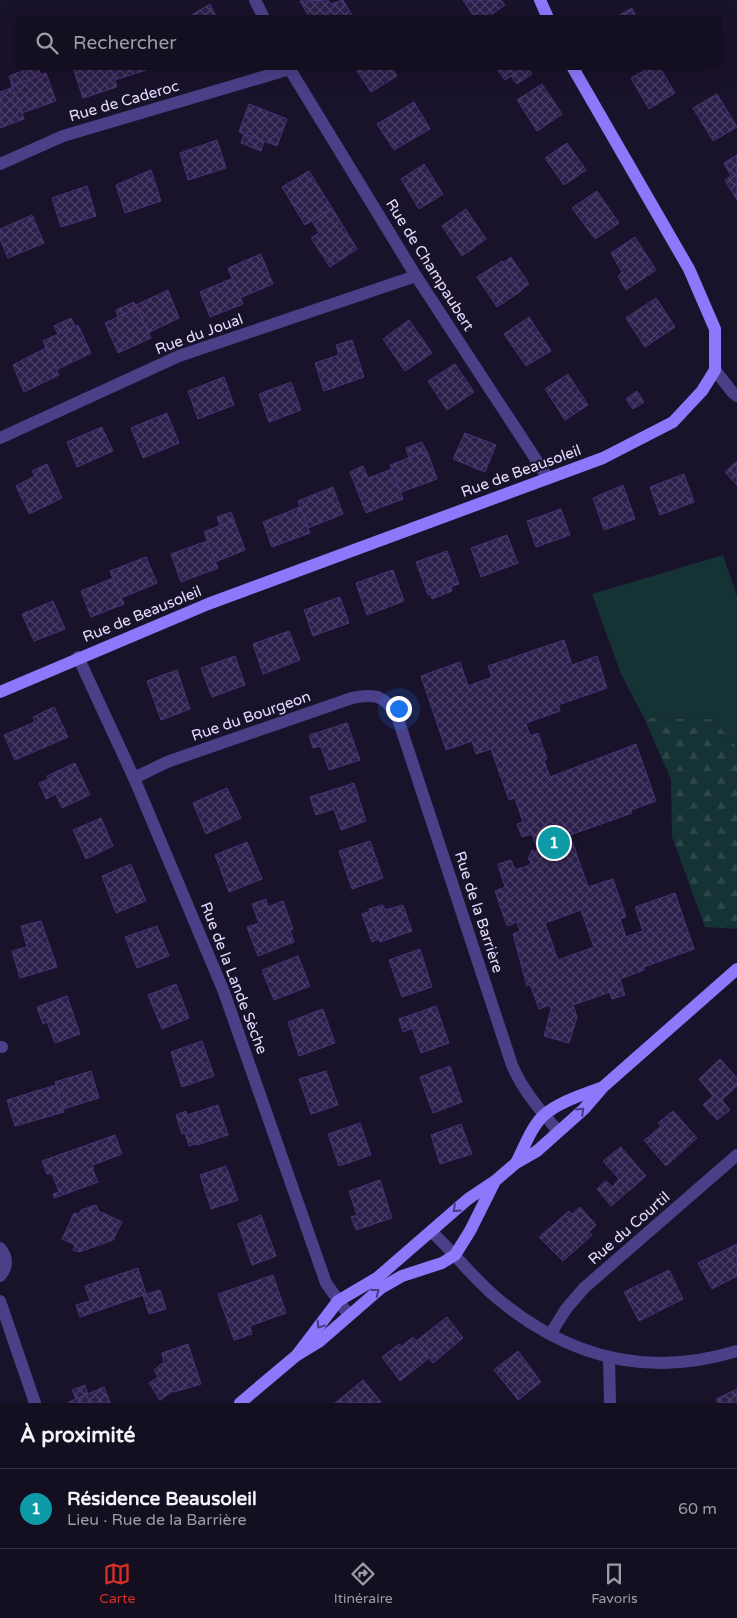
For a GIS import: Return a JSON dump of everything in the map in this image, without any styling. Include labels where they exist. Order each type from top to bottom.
[{"type":"street","points":[[255,0],[262,15]]},
{"type":"street","points":[[540,0],[547,15]]},
{"type":"street","name":"Rue de Caderoc","points":[[0,164],[63,136],[282,70]]},
{"type":"street","name":"Rue de Champaubert","points":[[290,70],[416,276],[548,478]]},
{"type":"street","points":[[574,70],[690,269],[715,329],[715,370],[732,393],[737,396]]},
{"type":"street","name":"Rue du Joual","points":[[0,438],[179,356],[416,276]]},
{"type":"street","name":"Rue de Beausoleil","points":[[0,692],[78,657],[208,604],[603,458],[673,422],[702,390],[715,370]]},
{"type":"street","name":"Rue de la Lande Sèche","points":[[78,657],[134,778],[224,992],[326,1283],[348,1314]]},
{"type":"street","name":"Rue du Bourgeon","points":[[134,778],[167,762],[352,698],[365,696],[381,698]]},
{"type":"street","name":"Rue de la Barrière","points":[[381,698],[390,704],[398,719],[512,1065],[520,1084],[558,1131]]},
{"type":"street","points":[[297,1355],[338,1300],[377,1278],[468,1199],[495,1181],[516,1163],[537,1151],[584,1109],[603,1087],[737,969]]},
{"type":"street","points":[[516,1163],[537,1123],[544,1115],[566,1102],[603,1087]]},
{"type":"street","name":"Rue du Courtil","points":[[550,1333],[584,1288],[737,1155]]},
{"type":"street","points":[[240,1403],[297,1355],[320,1341],[348,1314],[391,1281],[442,1263],[455,1254],[470,1231],[495,1181]]},
{"type":"street","points":[[431,1231],[497,1298],[522,1318],[550,1333],[609,1359],[645,1364],[676,1364],[711,1359],[737,1351]]},
{"type":"street","points":[[0,1248],[6,1262],[4,1271],[0,1276]]},
{"type":"street","points":[[0,1301],[35,1403]]},
{"type":"street","points":[[609,1359],[610,1403]]},
{"type":"green space","points":[[723,555],[737,596],[737,748],[713,719],[644,718],[621,674],[592,594]]},
{"type":"green space","points":[[644,718],[713,719],[737,748],[737,929],[705,927],[672,837],[671,779]]},
{"type":"building","points":[[328,0],[331,4],[343,0],[352,15],[308,15],[300,1]]},
{"type":"building","points":[[463,0],[501,0],[505,5],[491,15],[473,15]]},
{"type":"building","points":[[210,4],[216,15],[191,15]]},
{"type":"building","points":[[632,8],[636,15],[619,15]]},
{"type":"building","points":[[25,70],[39,70],[41,75],[12,86],[9,76]]},
{"type":"building","points":[[74,70],[112,70],[117,87],[83,98]]},
{"type":"building","points":[[112,70],[146,70],[115,80]]},
{"type":"building","points":[[356,70],[393,70],[397,76],[371,92]]},
{"type":"building","points":[[498,70],[520,70],[505,80]]},
{"type":"building","points":[[520,70],[529,70],[532,74],[517,84],[511,76]]},
{"type":"building","points":[[645,70],[661,70],[675,93],[649,109],[631,78]]},
{"type":"building","points":[[46,73],[56,101],[22,113],[12,86]]},
{"type":"building","points":[[542,84],[562,114],[537,131],[517,100]]},
{"type":"building","points":[[13,87],[24,119],[0,128],[0,92]]},
{"type":"building","points":[[717,94],[737,127],[713,141],[693,108]]},
{"type":"building","points":[[414,102],[430,129],[394,150],[377,124]]},
{"type":"building","points":[[249,104],[287,119],[277,146],[239,132]]},
{"type":"building","points":[[244,134],[264,141],[261,151],[241,143]]},
{"type":"building","points":[[217,140],[226,168],[188,180],[180,153]]},
{"type":"building","points":[[567,143],[586,170],[564,185],[545,158]]},
{"type":"building","points":[[737,155],[737,200],[725,180],[731,176],[724,163]]},
{"type":"building","points":[[424,164],[443,194],[419,209],[401,179]]},
{"type":"building","points":[[151,170],[161,201],[125,213],[116,185]]},
{"type":"building","points":[[309,171],[332,208],[305,225],[282,187]]},
{"type":"building","points":[[87,186],[96,216],[61,227],[52,198]]},
{"type":"building","points":[[597,191],[619,223],[595,239],[572,208]]},
{"type":"building","points":[[332,208],[357,249],[330,267],[311,238],[319,233],[312,221]]},
{"type":"building","points":[[466,209],[486,239],[462,256],[442,226]]},
{"type":"building","points":[[32,215],[44,243],[8,258],[0,239],[0,229]]},
{"type":"building","points":[[635,237],[656,270],[626,290],[618,276],[622,272],[611,253]]},
{"type":"building","points":[[261,254],[273,284],[240,298],[228,268]]},
{"type":"building","points":[[511,257],[529,284],[521,290],[503,263]]},
{"type":"building","points":[[502,261],[521,291],[497,307],[477,277]]},
{"type":"building","points":[[233,278],[243,304],[210,317],[200,292]]},
{"type":"building","points":[[168,290],[179,318],[148,333],[136,305]]},
{"type":"building","points":[[656,298],[675,327],[645,347],[626,318]]},
{"type":"building","points":[[134,302],[137,308],[118,317],[116,310]]},
{"type":"building","points":[[137,308],[151,338],[118,353],[105,323]]},
{"type":"building","points":[[529,317],[551,351],[526,366],[504,334]]},
{"type":"building","points":[[71,318],[75,326],[58,334],[54,326]]},
{"type":"building","points":[[409,320],[432,353],[405,371],[383,339]]},
{"type":"building","points":[[78,325],[91,353],[56,370],[43,341]]},
{"type":"building","points":[[352,340],[364,377],[324,391],[315,363],[339,355],[336,345]]},
{"type":"building","points":[[46,348],[59,375],[24,392],[13,365]]},
{"type":"building","points":[[455,364],[474,392],[447,410],[428,381]]},
{"type":"building","points":[[568,374],[588,405],[565,420],[545,389]]},
{"type":"building","points":[[224,377],[234,405],[198,419],[188,391]]},
{"type":"building","points":[[291,382],[301,410],[269,422],[259,394]]},
{"type":"building","points":[[637,391],[644,402],[633,409],[626,399]]},
{"type":"building","points":[[167,413],[179,443],[143,458],[131,428]]},
{"type":"building","points":[[102,427],[113,451],[77,467],[67,442]]},
{"type":"building","points":[[465,433],[496,445],[485,472],[453,459]]},
{"type":"building","points":[[422,442],[426,451],[409,458],[406,448]]},
{"type":"building","points":[[427,451],[437,479],[401,492],[390,465]]},
{"type":"building","points":[[737,461],[737,485],[725,472]]},
{"type":"building","points":[[47,464],[62,498],[29,514],[16,486],[35,476],[32,471]]},
{"type":"building","points":[[363,466],[368,478],[392,469],[403,499],[366,513],[350,472]]},
{"type":"building","points":[[684,474],[694,502],[660,515],[650,487]]},
{"type":"building","points":[[623,485],[635,519],[604,530],[593,498]]},
{"type":"building","points":[[333,487],[343,514],[308,528],[298,501]]},
{"type":"building","points":[[300,507],[310,533],[272,547],[263,522]]},
{"type":"building","points":[[561,509],[570,535],[536,547],[527,521]]},
{"type":"building","points":[[231,512],[234,520],[220,526],[217,517]]},
{"type":"building","points":[[234,520],[245,550],[215,562],[204,532]]},
{"type":"building","points":[[507,535],[518,563],[481,577],[471,548]]},
{"type":"building","points":[[207,541],[218,568],[181,582],[171,554]]},
{"type":"building","points":[[447,551],[459,584],[428,595],[416,562]]},
{"type":"building","points":[[146,557],[157,583],[121,598],[110,571]]},
{"type":"building","points":[[393,570],[404,601],[367,615],[356,583]]},
{"type":"building","points":[[113,578],[124,604],[91,617],[81,591]]},
{"type":"building","points":[[451,587],[452,591],[432,599],[431,594]]},
{"type":"building","points":[[340,597],[349,623],[313,636],[304,610]]},
{"type":"building","points":[[53,601],[65,629],[34,641],[22,614]]},
{"type":"building","points":[[289,631],[300,660],[263,674],[253,644]]},
{"type":"building","points":[[564,640],[572,665],[597,656],[607,688],[558,705],[560,711],[526,723],[530,736],[538,733],[547,759],[544,760],[550,777],[636,744],[656,801],[631,810],[632,813],[570,835],[588,887],[613,879],[626,917],[620,919],[626,937],[643,931],[635,907],[675,893],[694,949],[644,967],[644,970],[620,979],[625,995],[612,999],[610,992],[573,1005],[577,1017],[569,1043],[544,1036],[551,1009],[550,1005],[539,1009],[530,984],[527,986],[513,934],[520,931],[517,922],[507,926],[495,891],[505,887],[498,864],[511,860],[515,870],[530,865],[531,861],[528,859],[532,850],[536,852],[537,848],[532,834],[522,837],[517,824],[523,822],[515,798],[509,800],[491,749],[476,754],[472,741],[446,750],[421,676],[460,662],[468,686],[492,677],[488,666]],"holes":[[[581,910],[594,947],[558,960],[545,923]]]},
{"type":"building","points":[[235,656],[245,685],[212,697],[201,668]]},
{"type":"building","points":[[177,670],[190,709],[161,720],[147,681]]},
{"type":"building","points":[[54,707],[68,737],[15,760],[4,735],[35,722],[33,717]]},
{"type":"building","points":[[347,723],[360,760],[329,770],[316,733]]},
{"type":"building","points":[[316,733],[321,746],[313,748],[309,735]]},
{"type":"building","points":[[75,763],[90,795],[62,808],[47,776]]},
{"type":"building","points":[[49,779],[56,794],[46,799],[39,783]]},
{"type":"building","points":[[354,783],[366,821],[341,830],[334,809],[316,815],[310,797]]},
{"type":"building","points":[[227,788],[241,818],[206,834],[193,803]]},
{"type":"building","points":[[101,818],[113,846],[86,859],[73,830]]},
{"type":"building","points":[[370,841],[383,878],[352,889],[339,851]]},
{"type":"building","points":[[247,842],[262,879],[229,892],[215,855]]},
{"type":"building","points":[[131,864],[146,901],[116,913],[102,876]]},
{"type":"building","points":[[266,899],[268,907],[283,901],[293,929],[290,930],[294,942],[258,956],[247,927],[259,923],[252,904]]},
{"type":"building","points":[[383,905],[385,910],[403,905],[412,931],[380,942],[369,909]]},
{"type":"building","points":[[370,911],[379,939],[372,942],[362,914]]},
{"type":"building","points":[[41,921],[57,967],[20,978],[12,951],[27,947],[21,926]]},
{"type":"building","points":[[157,926],[169,956],[137,968],[125,937]]},
{"type":"building","points":[[420,949],[432,987],[402,997],[389,960]]},
{"type":"building","points":[[298,956],[310,986],[274,1000],[262,970]]},
{"type":"building","points":[[176,984],[189,1018],[162,1029],[148,995]]},
{"type":"building","points":[[67,996],[80,1034],[55,1043],[47,1022],[43,1024],[37,1007]]},
{"type":"building","points":[[436,1006],[449,1043],[421,1053],[408,1016]]},
{"type":"building","points":[[323,1009],[335,1043],[299,1056],[288,1022]]},
{"type":"building","points":[[408,1016],[413,1028],[403,1032],[399,1019]]},
{"type":"building","points":[[202,1041],[214,1076],[182,1087],[171,1052]]},
{"type":"building","points":[[720,1059],[737,1078],[737,1086],[722,1100],[730,1110],[717,1120],[703,1105],[713,1096],[699,1079]]},
{"type":"building","points":[[450,1066],[462,1102],[433,1113],[420,1077]]},
{"type":"building","points":[[91,1071],[99,1098],[63,1109],[55,1082]]},
{"type":"building","points":[[326,1071],[338,1105],[311,1114],[299,1079]]},
{"type":"building","points":[[56,1085],[64,1112],[15,1126],[7,1100]]},
{"type":"building","points":[[218,1105],[228,1135],[197,1145],[192,1130],[182,1134],[176,1115],[186,1111],[187,1115]]},
{"type":"building","points":[[673,1111],[697,1138],[666,1166],[654,1152],[661,1145],[651,1135],[661,1126],[658,1123]]},
{"type":"building","points":[[360,1123],[371,1155],[339,1166],[328,1134]]},
{"type":"building","points":[[461,1124],[472,1154],[440,1164],[431,1135]]},
{"type":"building","points":[[193,1131],[197,1144],[189,1146],[185,1134]]},
{"type":"building","points":[[115,1135],[122,1154],[93,1165],[98,1182],[54,1198],[53,1194],[59,1192],[52,1173],[47,1174],[42,1161]]},
{"type":"building","points":[[651,1135],[661,1145],[654,1152],[644,1140]]},
{"type":"building","points":[[621,1147],[646,1176],[611,1206],[597,1189],[606,1181],[612,1187],[619,1179],[603,1161]]},
{"type":"building","points":[[226,1166],[238,1200],[211,1209],[200,1175]]},
{"type":"building","points":[[380,1180],[392,1218],[356,1230],[351,1217],[357,1215],[349,1191]]},
{"type":"building","points":[[96,1205],[99,1211],[122,1222],[113,1240],[79,1252],[73,1250],[75,1245],[62,1239],[74,1213],[79,1214],[81,1210]]},
{"type":"building","points":[[580,1207],[596,1225],[589,1232],[592,1235],[563,1261],[539,1237],[569,1211],[572,1214]]},
{"type":"building","points":[[261,1215],[276,1256],[252,1265],[238,1224]]},
{"type":"building","points":[[737,1244],[737,1276],[712,1289],[698,1263]]},
{"type":"building","points":[[138,1268],[146,1294],[80,1317],[76,1305],[90,1301],[85,1286]]},
{"type":"building","points":[[669,1270],[683,1299],[639,1321],[624,1292]]},
{"type":"building","points":[[273,1275],[286,1313],[250,1326],[252,1334],[234,1340],[218,1294]]},
{"type":"building","points":[[160,1290],[166,1309],[149,1314],[143,1295]]},
{"type":"building","points":[[447,1317],[463,1338],[433,1363],[416,1341]]},
{"type":"building","points":[[413,1337],[429,1358],[400,1381],[382,1357],[399,1344],[401,1347]]},
{"type":"building","points":[[188,1344],[201,1384],[173,1391],[160,1400],[149,1383],[158,1377],[154,1370],[164,1362],[162,1353]]},
{"type":"building","points":[[518,1351],[541,1382],[518,1400],[494,1370]]},
{"type":"building","points":[[363,1380],[381,1402],[335,1403]]},
{"type":"building","points":[[85,1385],[88,1395],[76,1399],[72,1390]]},
{"type":"building","points":[[104,1387],[110,1403],[69,1403],[69,1402]]},
{"type":"building","points":[[737,1389],[737,1403],[718,1403],[716,1399]]},
{"type":"place","name":"Résidence Beausoleil","points":[[554,843]]}]
